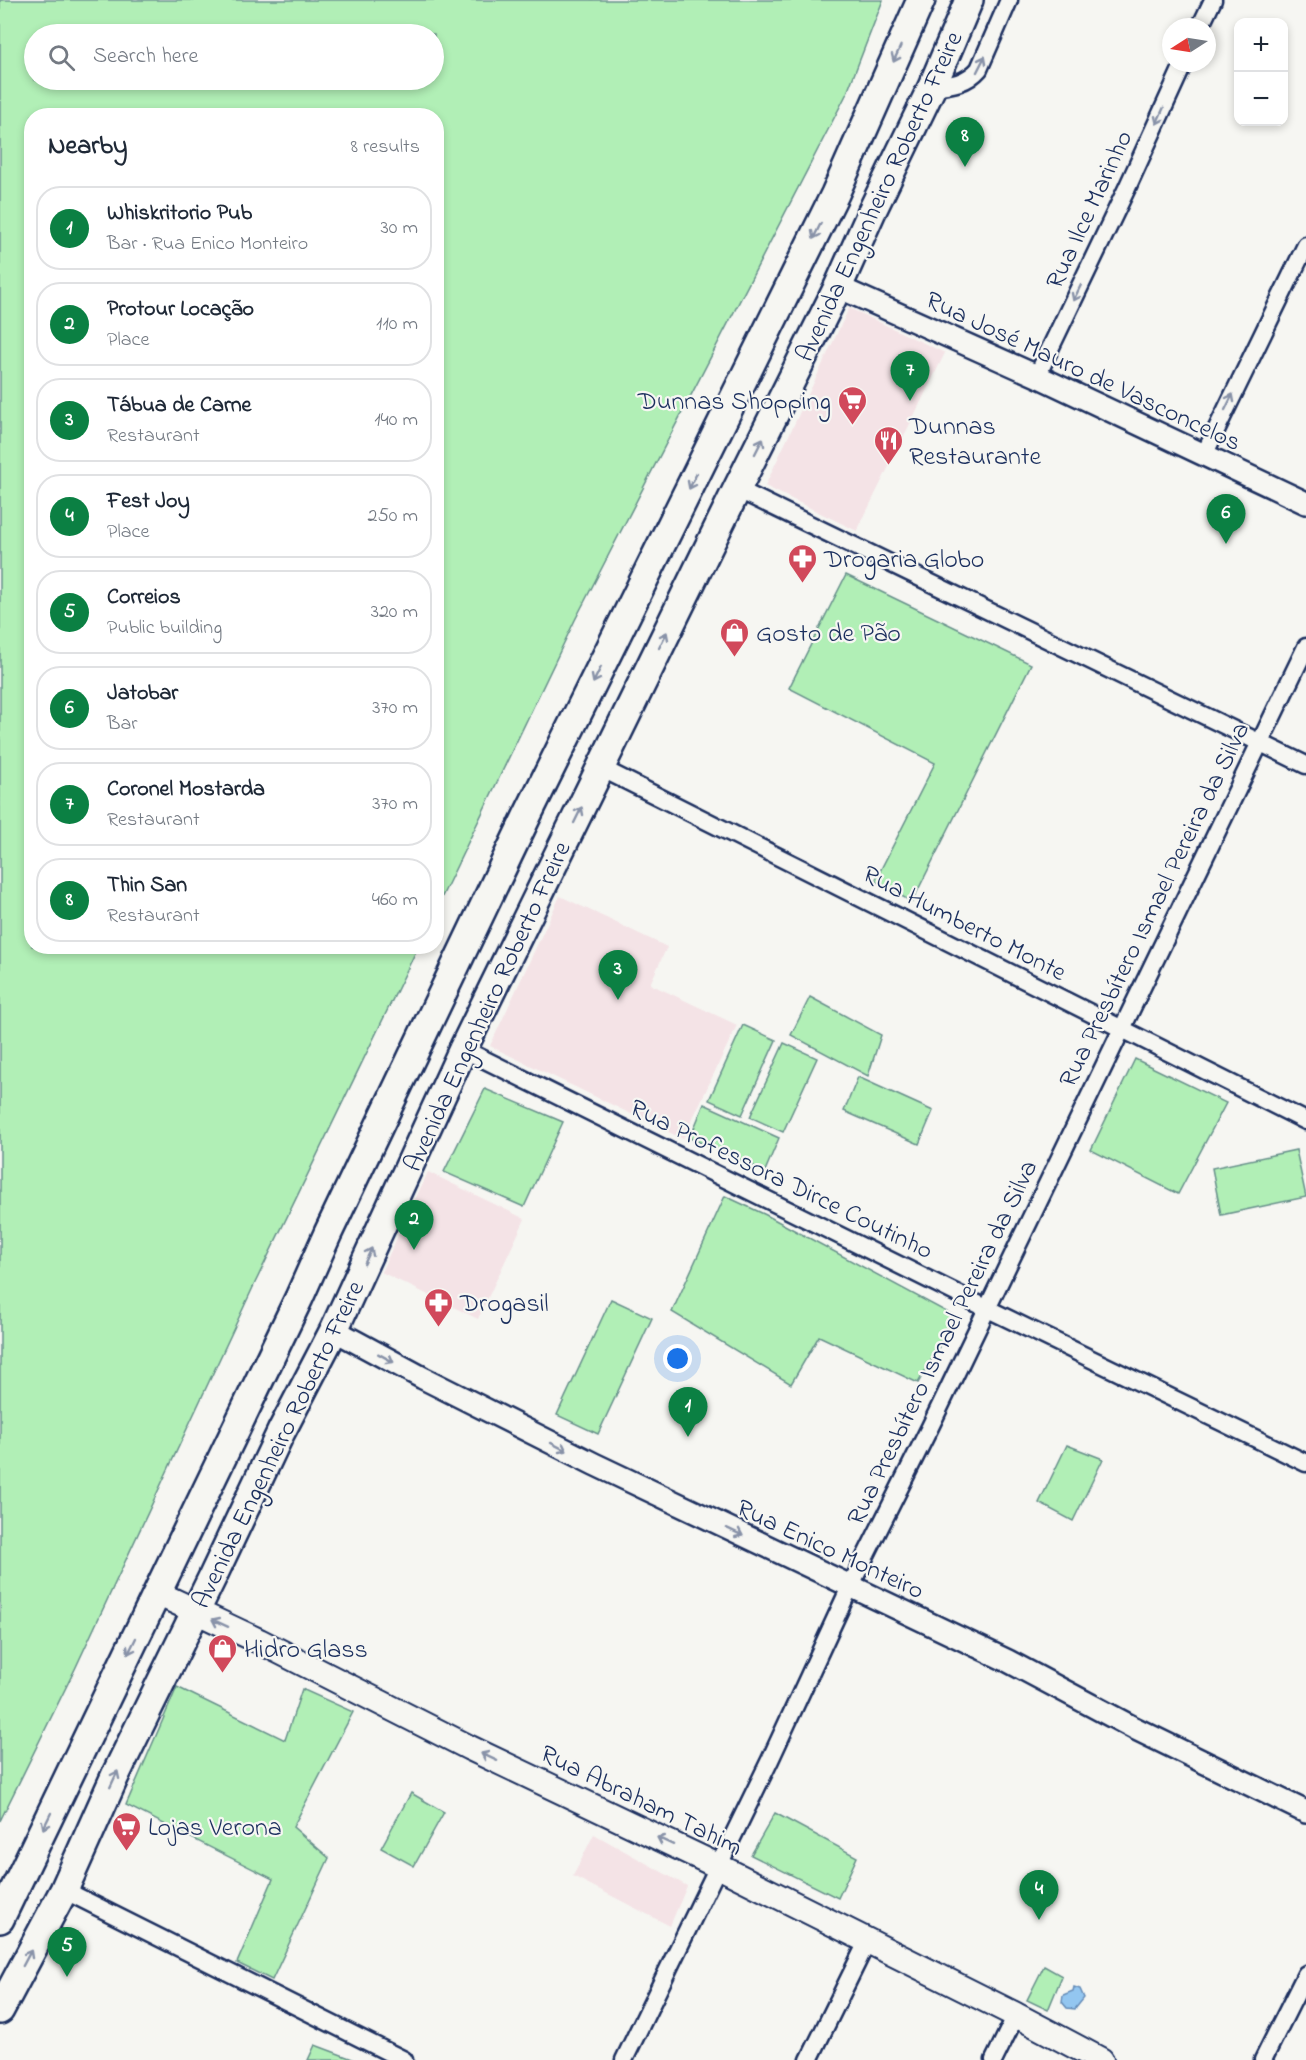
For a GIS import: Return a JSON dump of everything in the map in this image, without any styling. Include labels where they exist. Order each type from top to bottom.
[{"type":"main road","name":"Avenida Engenheiro Roberto Freire","points":[[0,1918],[158,1593],[527,816],[835,194],[921,0]]},
{"type":"main road","name":"Avenida Engenheiro Roberto Freire","points":[[0,2010],[64,1890],[115,1776],[281,1432],[334,1330],[463,1050],[838,287],[932,87],[969,0]]},
{"type":"main road","points":[[281,1432],[271,1430],[265,1423],[263,1411],[299,1323],[299,1298]]},
{"type":"main road","name":"Rua Abraham Tahim","points":[[158,1593],[259,1641],[470,1748],[718,1866],[1101,2060]]},
{"type":"street","points":[[932,87],[955,84],[972,77],[979,69],[1009,0]]},
{"type":"street","points":[[1204,18],[1213,0]]},
{"type":"street","name":"Rua Ilce Marinho","points":[[1037,376],[1180,72]]},
{"type":"street","points":[[1204,455],[1306,245]]},
{"type":"street","name":"Rua José Mauro de Vasconcelos","points":[[838,287],[1037,376],[1306,503]]},
{"type":"street","points":[[737,489],[1306,765]]},
{"type":"street","name":"Rua Presbítero Ismael Pereira da Silva","points":[[624,2060],[770,1760],[849,1587],[930,1427],[1306,647]]},
{"type":"street","name":"Rua Humberto Monte","points":[[601,768],[1306,1121]]},
{"type":"street","name":"Rua Professora Dirce Coutinho","points":[[463,1050],[1306,1463]]},
{"type":"street","name":"Rua Enico Monteiro","points":[[334,1330],[583,1459],[1008,1661],[1134,1728],[1306,1812]]},
{"type":"street","points":[[64,1890],[404,2060]]},
{"type":"street","points":[[809,2060],[867,1942]]},
{"type":"street","points":[[1263,2060],[1306,1974]]},
{"type":"street","points":[[994,2060],[1016,2015]]},
{"type":"shaded area","name":"Dunnas Shopping","points":[[849,308],[945,353],[857,531],[765,486]]},
{"type":"shaded area","points":[[560,896],[667,947],[650,984],[737,1025],[683,1139],[490,1046]]},
{"type":"shaded area","points":[[428,1172],[525,1219],[478,1319],[381,1272]]},
{"type":"shaded area","points":[[594,1834],[687,1886],[670,1926],[573,1876]]},
{"type":"green space","points":[[0,0],[883,0],[847,93],[575,620],[444,892],[444,108],[24,108],[24,954],[415,954],[255,1283],[75,1669],[0,1821]]},
{"type":"green space","points":[[846,575],[1031,664],[912,902],[875,881],[935,763],[789,688]]},
{"type":"green space","points":[[810,997],[881,1035],[868,1076],[791,1035]]},
{"type":"green space","points":[[743,1025],[776,1040],[742,1115],[709,1100]]},
{"type":"green space","points":[[784,1043],[817,1058],[783,1132],[750,1117]]},
{"type":"green space","points":[[1135,1059],[1226,1103],[1178,1194],[1091,1150]]},
{"type":"green space","points":[[858,1077],[933,1111],[919,1144],[844,1111]]},
{"type":"green space","points":[[485,1089],[563,1122],[524,1207],[444,1172]]},
{"type":"green space","points":[[704,1104],[779,1138],[765,1171],[690,1138]]},
{"type":"green space","points":[[1296,1150],[1306,1197],[1221,1215],[1212,1168]]},
{"type":"green space","points":[[725,1196],[766,1215],[956,1317],[918,1383],[819,1336],[791,1384],[672,1312]]},
{"type":"green space","points":[[611,1299],[652,1318],[598,1434],[557,1415]]},
{"type":"green space","points":[[1067,1445],[1103,1459],[1073,1521],[1039,1503]]},
{"type":"green space","points":[[177,1687],[285,1740],[302,1689],[353,1712],[293,1827],[329,1858],[272,1980],[237,1963],[273,1879],[126,1805]]},
{"type":"green space","points":[[411,1793],[444,1812],[414,1866],[381,1848]]},
{"type":"green space","points":[[775,1813],[857,1857],[838,1898],[751,1855]]},
{"type":"green space","points":[[1044,1966],[1062,1976],[1048,2010],[1027,2000]]},
{"type":"green space","points":[[315,2045],[355,2060],[308,2060]]},
{"type":"water","points":[[1074,1987],[1080,1989],[1084,1998],[1075,2009],[1067,2008],[1062,2002],[1063,1995],[1073,1991]]},
{"type":"place","name":"Thin San","points":[[965,167]]},
{"type":"place","name":"Coronel Mostarda","points":[[910,401]]},
{"type":"place","name":"Dunnas Shopping","points":[[852,426]]},
{"type":"place","name":"Dunnas Restaurante","points":[[888,466]]},
{"type":"place","name":"Jatobar","points":[[1226,544]]},
{"type":"place","name":"Drogaria Globo","points":[[803,584]]},
{"type":"place","name":"Gosto de Pão","points":[[735,658]]},
{"type":"place","name":"Tábua de Carne","points":[[618,1000]]},
{"type":"place","name":"Protour Locação","points":[[414,1250]]},
{"type":"place","name":"Drogasil","points":[[439,1328]]},
{"type":"place","name":"Whiskritorio Pub","points":[[688,1437]]},
{"type":"place","name":"Hidro Glass","points":[[223,1674]]},
{"type":"place","name":"Lojas Verona","points":[[127,1852]]},
{"type":"place","name":"Fest Joy","points":[[1039,1920]]},
{"type":"place","name":"Correios","points":[[67,1977]]}]
